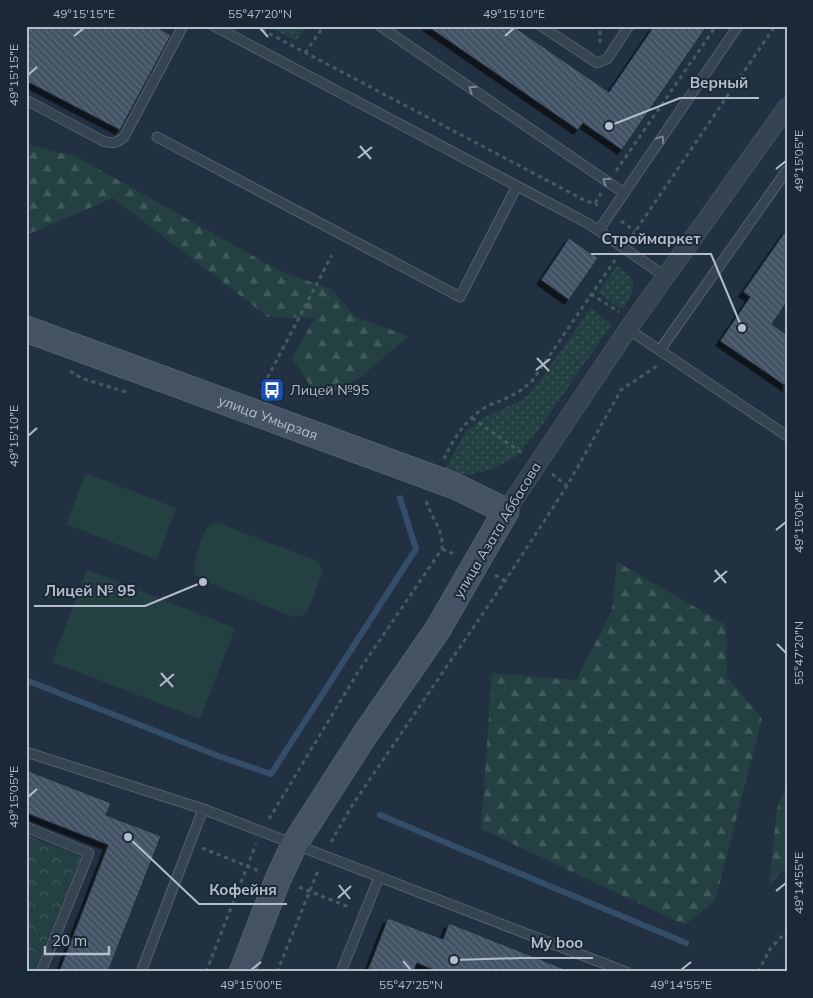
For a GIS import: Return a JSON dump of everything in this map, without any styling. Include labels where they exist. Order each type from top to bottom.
[{"type":"street","name":"улица Азата Аббасова","points":[[242,972],[278,879],[294,845],[364,736],[438,629],[506,511],[537,463],[628,329],[787,107]]},
{"type":"street","name":"улица Умырзая","points":[[26,329],[456,486],[506,511]]},
{"type":"lane","points":[[26,100],[103,141],[110,143],[120,141],[124,137],[183,26]]},
{"type":"lane","points":[[214,26],[599,230],[666,277]]},
{"type":"lane","points":[[380,26],[624,194]]},
{"type":"lane","points":[[541,26],[597,63],[606,59],[629,26]]},
{"type":"lane","points":[[599,230],[738,26]]},
{"type":"lane","points":[[157,137],[460,297],[518,186]]},
{"type":"lane","points":[[663,352],[787,170]]},
{"type":"lane","points":[[628,329],[787,436]]},
{"type":"lane","points":[[26,752],[202,809],[626,972]]},
{"type":"lane","points":[[141,972],[202,809]]},
{"type":"lane","points":[[26,827],[89,853],[41,972]]},
{"type":"lane","points":[[340,972],[379,877]]},
{"type":"path","points":[[255,26],[586,201],[595,203],[635,231]]},
{"type":"path","points":[[306,53],[324,26]]},
{"type":"path","points":[[595,203],[716,26]]},
{"type":"path","points":[[259,395],[332,255]]},
{"type":"path","points":[[277,972],[323,856],[351,807],[505,581],[567,486],[621,390],[658,365],[663,352]]},
{"type":"path","points":[[472,418],[567,486]]},
{"type":"path","points":[[206,972],[261,833],[358,672],[442,549],[443,536],[430,513],[426,499],[428,494]]},
{"type":"path","points":[[758,972],[770,949],[787,931]]},
{"type":"green space","points":[[269,26],[306,26],[296,41]]},
{"type":"green space","points":[[26,144],[77,157],[280,271],[331,289],[355,317],[409,336],[363,375],[320,400],[292,358],[315,318],[268,317],[113,198],[26,235]]},
{"type":"green space","points":[[617,266],[629,276],[633,286],[630,297],[622,310],[598,292]]},
{"type":"green space","points":[[591,308],[612,324],[534,436],[516,456],[493,469],[468,475],[445,470],[465,432],[486,416],[523,400],[536,386]]},
{"type":"green space","points":[[86,473],[176,508],[157,560],[66,524]]},
{"type":"green space","points":[[218,523],[315,560],[320,565],[322,574],[308,610],[303,615],[293,617],[200,579],[194,574],[201,540],[210,525]]},
{"type":"green space","points":[[617,562],[726,625],[727,677],[762,719],[715,901],[685,925],[481,829],[492,673],[576,680],[612,611]]},
{"type":"green space","points":[[87,570],[235,628],[200,719],[52,662]]},
{"type":"green space","points":[[787,782],[787,866],[769,886],[777,809]]},
{"type":"green space","points":[[26,835],[81,857],[34,972],[26,972]]},
{"type":"building","points":[[26,26],[155,26],[171,35],[120,130],[26,81]]},
{"type":"building","points":[[427,26],[513,26],[609,92],[654,26],[707,26],[622,150],[583,123],[578,130]]},
{"type":"building","points":[[787,229],[787,302],[772,324],[787,335],[787,387],[720,341],[750,297],[743,292]]},
{"type":"building","points":[[569,238],[598,258],[569,300],[541,280]]},
{"type":"building","points":[[26,770],[111,803],[106,815],[161,836],[108,972],[59,972],[108,845],[26,813]]},
{"type":"building","points":[[388,918],[443,939],[449,923],[572,972],[438,972],[417,963],[413,972],[367,972]]},
{"type":"waterway","points":[[26,680],[221,757],[271,774],[416,549],[400,498]]},
{"type":"waterway","points":[[380,815],[686,943]]},
{"type":"place","name":"Верный","points":[[609,126]]},
{"type":"place","name":"Строймаркет","points":[[742,328]]},
{"type":"place","name":"Лицей №95","points":[[272,390]]},
{"type":"place","name":"Лицей № 95","points":[[203,582]]},
{"type":"place","name":"Кофейня","points":[[128,837]]},
{"type":"place","name":"My boo","points":[[454,960]]}]
